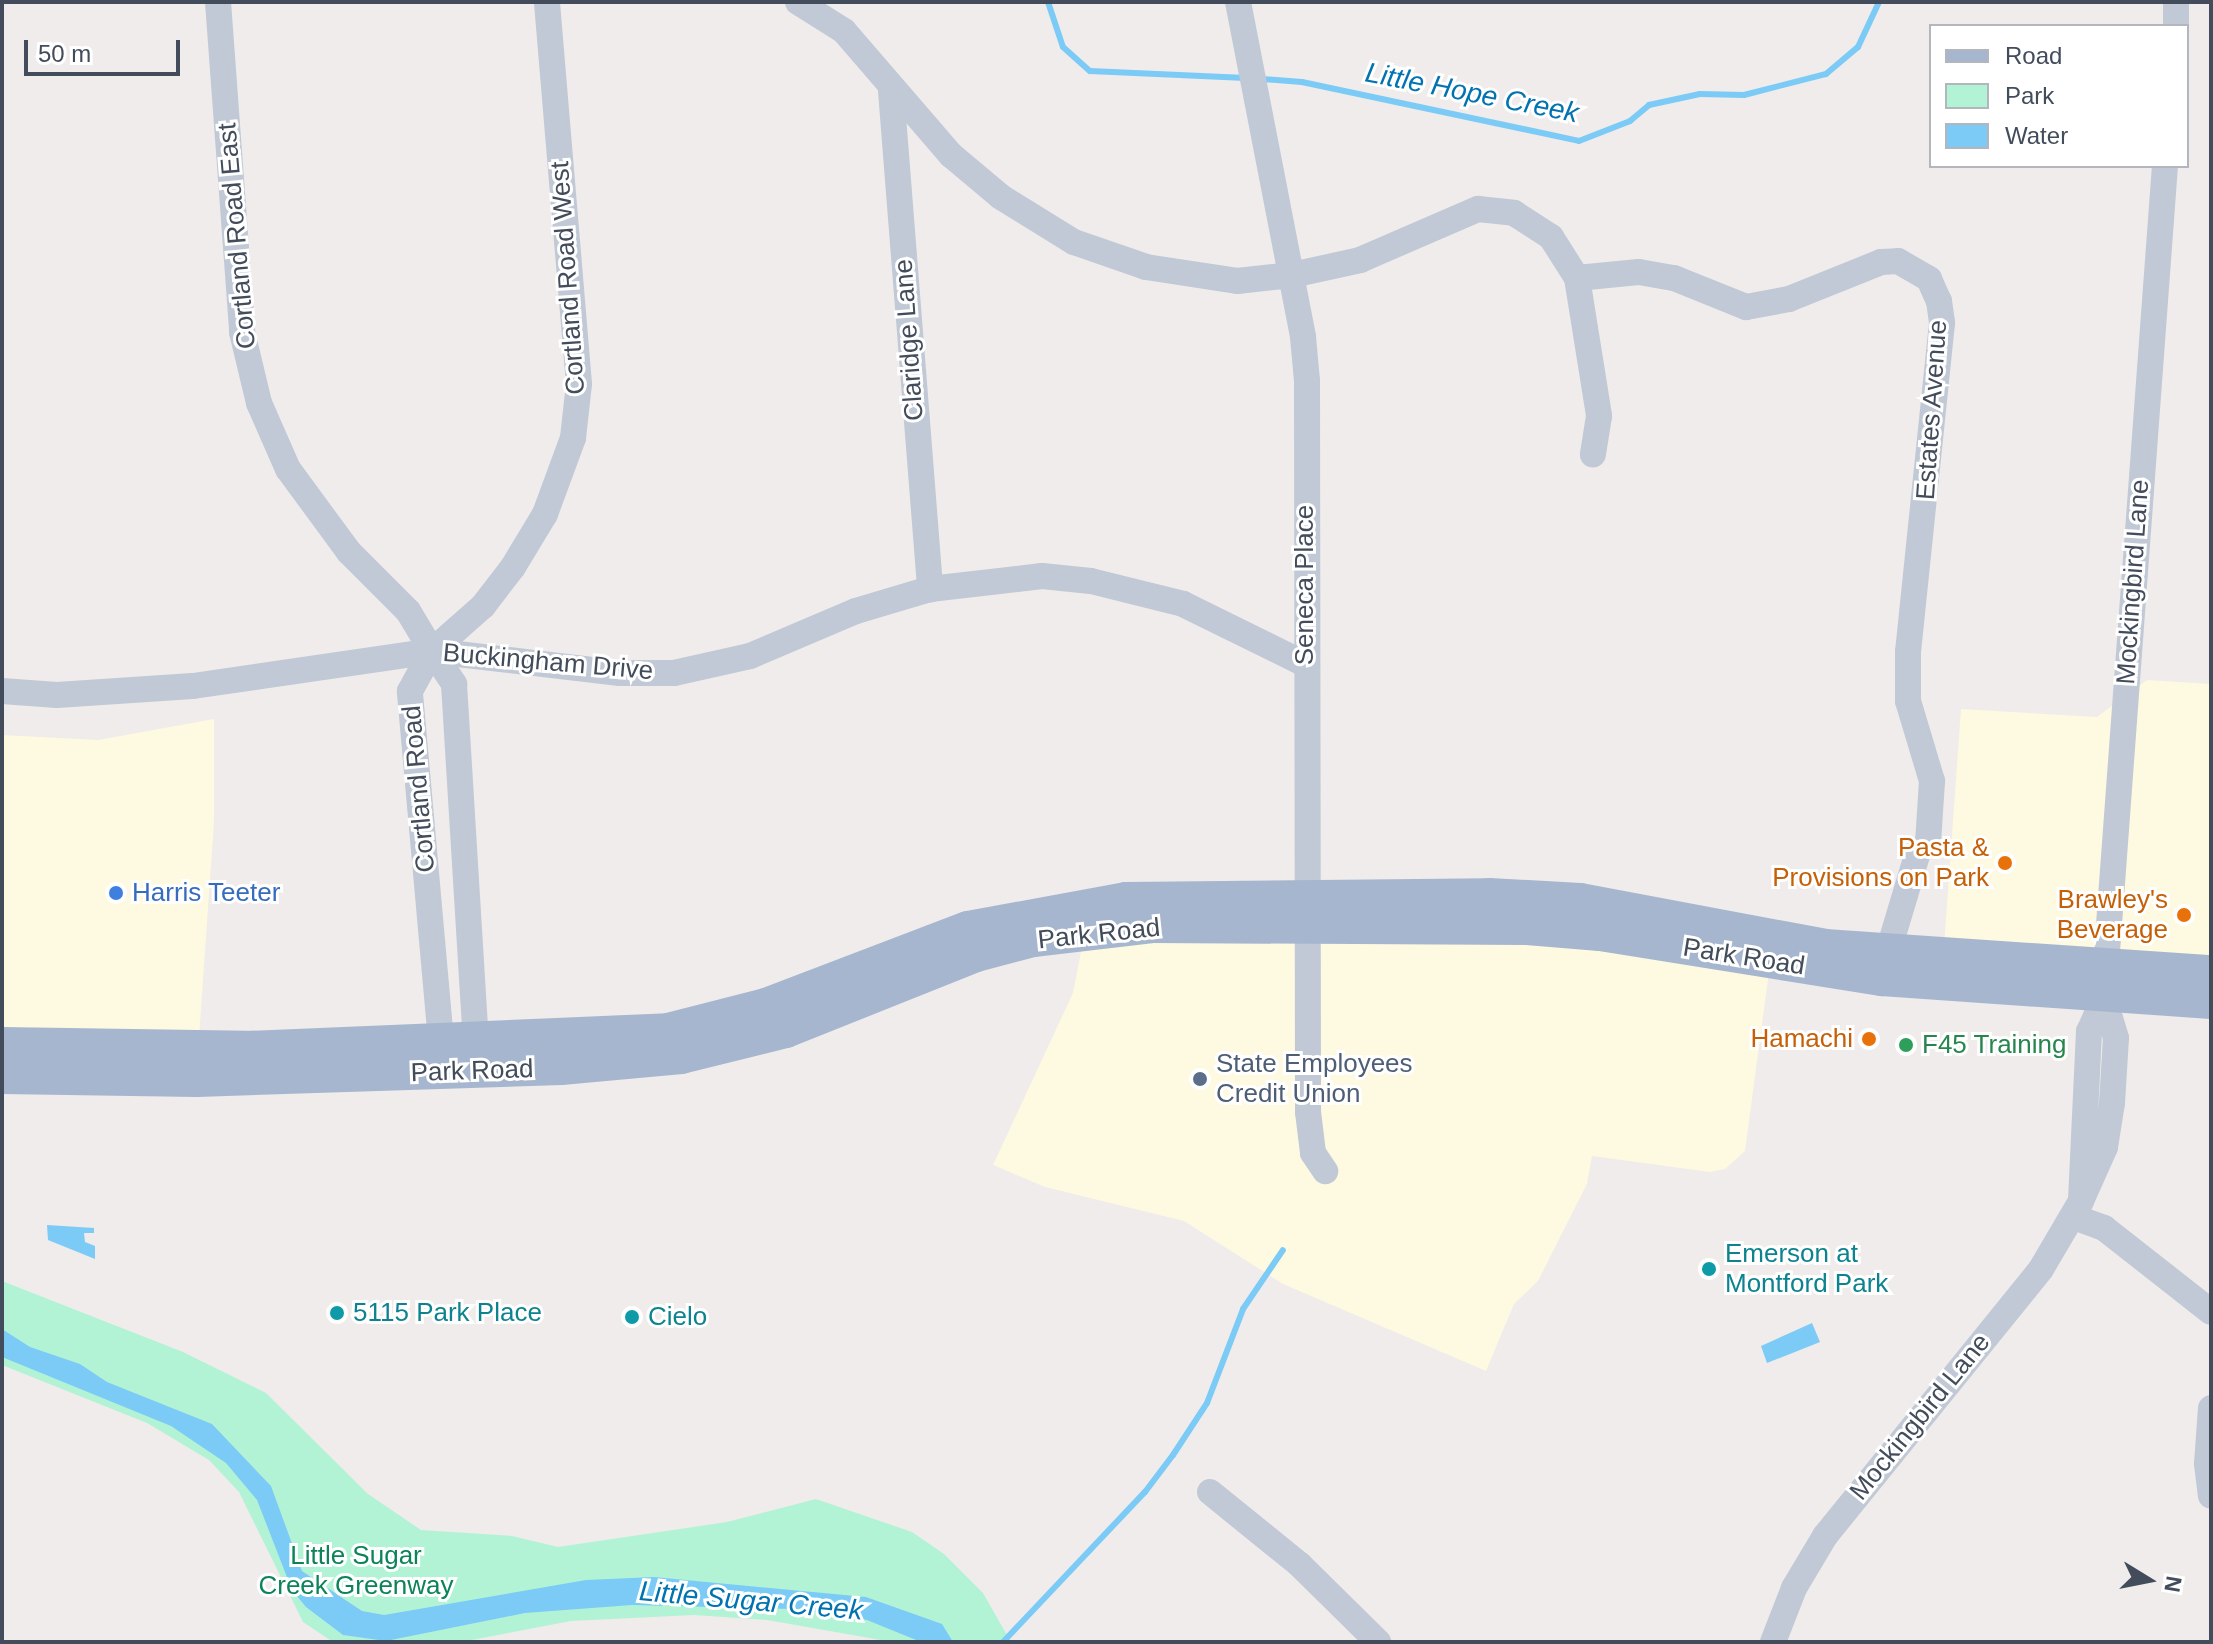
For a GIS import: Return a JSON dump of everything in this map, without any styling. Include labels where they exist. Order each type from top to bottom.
[{"type":"main road","name":"Park Road","points":[[2,1044],[246,1048],[668,1030],[766,1005],[968,928],[1126,899],[1600,934],[1884,966],[2105,982],[2211,1002]]},
{"type":"main road","name":"Park Road","points":[[2,1077],[197,1080],[614,1065],[681,1057],[786,1031],[920,975],[1033,940],[1305,913]]},
{"type":"main road","name":"Park Road","points":[[2105,982],[2211,972]]},
{"type":"street","name":"Cortland Road East","points":[[218,2],[242,332],[259,403],[288,469],[349,552],[408,611],[432,651]]},
{"type":"street","name":"Cortland Road West","points":[[432,651],[483,606],[526,546],[562,477],[577,418],[579,384],[547,2]]},
{"type":"street","points":[[798,2],[844,31],[891,91],[951,155],[1001,197],[1074,242],[1146,267],[1237,281],[1292,275],[1360,260],[1466,213],[1494,209],[1514,213],[1551,237],[1577,278],[1599,416],[1593,455]]},
{"type":"street","name":"Seneca Place","points":[[1238,2],[1292,275],[1307,381],[1305,913],[1310,1141],[1325,1171]]},
{"type":"street","points":[[2176,2],[2176,24]]},
{"type":"street","name":"Claridge Lane","points":[[891,91],[930,589]]},
{"type":"street","name":"Mockingbird Lane","points":[[1773,1642],[1794,1588],[1825,1536],[2041,1269],[2078,1209],[2089,1031],[2105,982],[2165,168]]},
{"type":"street","name":"Estates Avenue","points":[[1577,278],[1639,272],[1674,278],[1746,307],[1789,299],[1881,262],[1898,261],[1929,279],[1942,323],[1908,652],[1908,701],[1924,768],[1916,780],[1922,814],[1912,840],[1918,852],[1884,966]]},
{"type":"street","name":"Buckingham Drive","points":[[2,691],[57,695],[193,686],[432,651],[486,653],[620,673],[674,673],[750,656],[856,611],[930,589],[992,579],[1091,581],[1183,604],[1305,664]]},
{"type":"street","name":"Cortland Road","points":[[441,1041],[410,691],[432,651],[454,684],[476,1040]]},
{"type":"street","points":[[2078,1209],[2211,1312]]},
{"type":"street","points":[[2211,1408],[2211,1496]]},
{"type":"street","points":[[1210,1492],[1300,1565],[1378,1642]]},
{"type":"shaded area","points":[[2147,680],[2211,684],[2211,961],[1944,946],[1961,709],[2097,717]]},
{"type":"shaded area","points":[[214,719],[214,822],[199,1038],[2,1034],[2,735],[98,740]]},
{"type":"shaded area","points":[[1454,933],[1769,972],[1745,1151],[1725,1169],[1710,1172],[1592,1156],[1587,1184],[1538,1281],[1514,1304],[1486,1371],[1283,1284],[1184,1221],[1045,1187],[993,1165],[1073,993],[1083,941]]},
{"type":"green space","name":"Little Sugar Creek Greenway","points":[[2,1281],[183,1352],[266,1393],[368,1494],[421,1530],[512,1536],[558,1547],[727,1522],[816,1499],[912,1532],[944,1554],[983,1593],[1011,1642],[892,1642],[767,1620],[694,1615],[571,1621],[461,1642],[333,1642],[303,1622],[239,1492],[209,1460],[147,1423],[2,1365]]},
{"type":"water","points":[[47,1225],[94,1228],[94,1233],[84,1233],[85,1242],[95,1246],[95,1259],[48,1240]]},
{"type":"water","points":[[1812,1323],[1820,1342],[1767,1363],[1761,1346]]},
{"type":"water","name":"Little Sugar Creek","points":[[2,1329],[30,1347],[80,1364],[107,1382],[212,1424],[271,1486],[302,1571],[362,1611],[384,1615],[586,1580],[654,1577],[866,1597],[942,1624],[953,1642],[921,1642],[867,1620],[793,1609],[632,1605],[525,1613],[386,1641],[343,1635],[306,1607],[292,1590],[257,1500],[226,1463],[171,1426],[2,1357]]},
{"type":"waterway","name":"Little Hope Creek","points":[[1048,2],[1063,47],[1090,71],[1246,78]]},
{"type":"waterway","name":"Little Hope Creek","points":[[1262,79],[1302,82],[1579,141],[1630,121],[1649,105],[1700,94],[1744,95],[1826,74],[1858,47],[1879,2]]},
{"type":"waterway","points":[[1003,1642],[1145,1492],[1173,1455],[1207,1403],[1243,1309],[1283,1250]]},
{"type":"place","name":"Pasta & Provisions on Park","points":[[2005,863]]},
{"type":"place","name":"Harris Teeter","points":[[116,893]]},
{"type":"place","name":"Brawley's Beverage","points":[[2184,915]]},
{"type":"place","name":"Hamachi","points":[[1869,1039]]},
{"type":"place","name":"F45 Training","points":[[1906,1045]]},
{"type":"place","name":"State Employees Credit Union","points":[[1200,1079]]},
{"type":"place","name":"Emerson at Montford Park","points":[[1709,1269]]},
{"type":"place","name":"5115 Park Place","points":[[337,1313]]},
{"type":"place","name":"Cielo","points":[[632,1317]]}]
